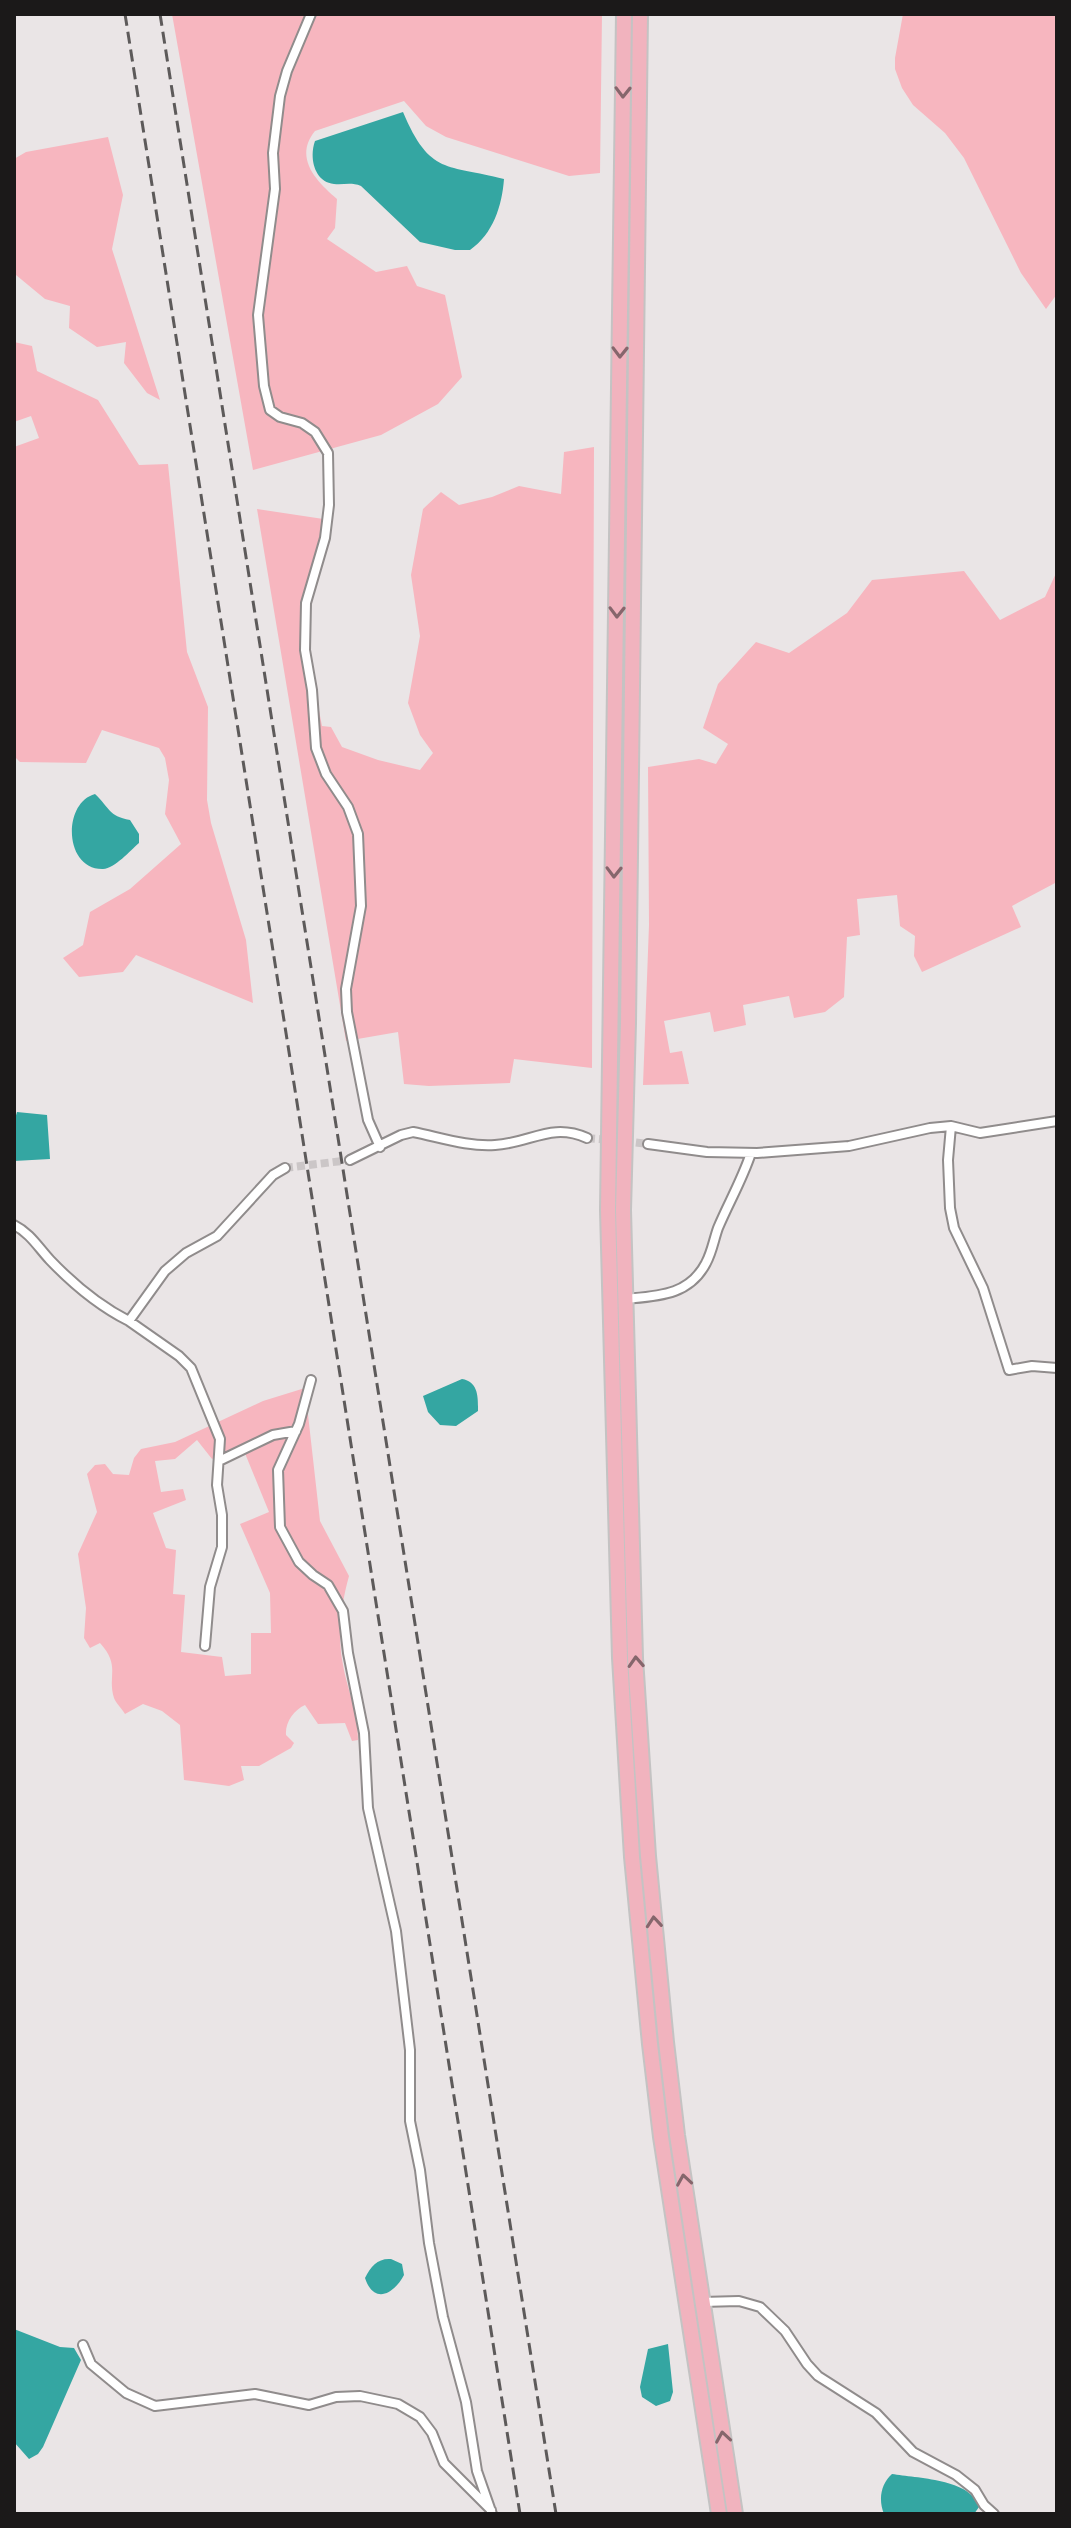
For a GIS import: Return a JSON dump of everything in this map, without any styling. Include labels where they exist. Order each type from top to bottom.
[{"type":"main road","points":[[624,14],[608,1195],[610,1377],[619,1630],[631,1843],[650,2044],[661,2137],[719,2514]]},
{"type":"main road","points":[[640,14],[624,1299],[635,1658],[648,1856],[677,2135],[735,2514]]},
{"type":"street","points":[[311,14],[280,96],[273,153],[275,189],[258,333],[270,410],[315,432],[328,453],[329,505],[325,538],[306,603],[305,650],[312,690],[316,748],[326,774],[348,807],[358,834],[361,906],[346,989],[347,1012],[368,1120],[380,1147]]},
{"type":"street","points":[[648,1144],[707,1152],[751,1153],[849,1146],[930,1128],[951,1126],[980,1133],[1057,1121]]},
{"type":"street","points":[[951,1126],[948,1160],[952,1218],[983,1288],[1009,1370],[1032,1366],[1057,1368]]},
{"type":"street","points":[[350,1160],[413,1132],[492,1146],[555,1131],[571,1131],[587,1138]]},
{"type":"street","points":[[624,1299],[671,1294],[688,1285],[701,1272],[719,1225],[740,1187],[751,1153]]},
{"type":"street","points":[[129,1321],[170,1266],[217,1236],[273,1175],[285,1168]]},
{"type":"street","points":[[14,1225],[29,1235],[50,1260],[104,1308],[129,1321],[191,1368],[220,1439],[217,1485],[222,1547],[210,1587],[205,1646]]},
{"type":"street","points":[[311,1380],[296,1431],[278,1470],[280,1527],[299,1562],[333,1590],[343,1611],[364,1733],[368,1808],[396,1931],[410,2050],[410,2121],[429,2243],[443,2317],[466,2402],[477,2471],[492,2512]]},
{"type":"street","points":[[219,1461],[273,1435],[296,1431]]},
{"type":"street","points":[[702,2302],[745,2301],[760,2307],[785,2331],[818,2376],[876,2413],[913,2452],[956,2475],[975,2490],[994,2514]]},
{"type":"street","points":[[83,2345],[91,2364],[126,2393],[155,2406],[255,2394],[309,2405],[336,2397],[360,2396],[398,2404],[420,2417],[432,2433],[444,2463],[492,2512]]},
{"type":"shaded area","points":[[172,14],[602,14],[600,173],[569,176],[446,137],[426,126],[404,101],[315,131],[309,141],[306,151],[310,169],[337,199],[335,228],[327,239],[376,272],[407,266],[417,286],[445,295],[462,377],[438,404],[381,435],[253,470]]},
{"type":"shaded area","points":[[903,14],[1057,14],[1057,294],[1046,309],[1021,273],[964,158],[945,133],[913,105],[902,88],[895,69],[895,58]]},
{"type":"shaded area","points":[[108,137],[123,195],[112,249],[160,400],[147,393],[124,363],[126,342],[97,347],[69,328],[70,306],[45,299],[16,275],[14,277],[14,159],[26,152]]},
{"type":"shaded area","points":[[14,342],[32,346],[37,371],[98,400],[139,465],[168,464],[187,652],[208,707],[207,800],[246,940],[253,1003],[136,955],[123,972],[79,977],[63,958],[83,945],[90,912],[130,889],[181,844],[165,814],[169,780],[165,758],[159,748],[102,730],[86,763],[20,762],[14,756],[14,447],[39,438],[31,416],[14,422]]},
{"type":"shaded area","points":[[594,447],[592,1068],[514,1059],[510,1083],[404,1084],[398,1032],[346,1041],[257,509],[330,520],[309,614],[311,663],[322,726],[331,727],[342,747],[420,770],[433,753],[420,735],[408,703],[420,636],[411,575],[423,509],[441,492],[459,505],[519,486],[561,494],[564,452]]},
{"type":"shaded area","points":[[964,571],[1000,620],[1045,597],[1057,571],[1057,882],[1012,906],[1021,927],[922,972],[914,956],[915,936],[900,926],[897,895],[857,899],[860,935],[847,937],[844,997],[825,1012],[794,1018],[789,996],[743,1005],[746,1025],[714,1032],[710,1012],[664,1021],[670,1053],[682,1051],[689,1084],[643,1085],[649,925],[648,767],[699,759],[716,764],[728,744],[703,728],[718,684],[756,642],[789,653],[847,613],[872,580]]},
{"type":"shaded area","points":[[305,1388],[320,1521],[349,1576],[342,1609],[340,1643],[358,1740],[352,1741],[345,1723],[318,1724],[305,1705],[294,1713],[287,1726],[286,1735],[294,1743],[291,1748],[259,1766],[241,1766],[244,1780],[229,1786],[184,1780],[180,1725],[162,1711],[143,1704],[125,1714],[114,1698],[110,1658],[100,1643],[90,1648],[84,1638],[86,1608],[78,1554],[97,1512],[87,1474],[95,1465],[105,1464],[113,1474],[129,1475],[134,1458],[141,1449],[175,1442],[263,1401]],"holes":[[[197,1440],[212,1459],[242,1446],[269,1512],[240,1524],[270,1593],[271,1633],[251,1633],[251,1674],[225,1676],[222,1657],[181,1652],[185,1595],[173,1594],[176,1550],[166,1548],[153,1513],[186,1500],[183,1489],[161,1492],[155,1461],[175,1459]]]},
{"type":"water","points":[[403,112],[422,147],[442,164],[504,179],[495,219],[485,236],[470,250],[420,242],[361,186],[327,182],[315,168],[315,141]]},
{"type":"water","points":[[95,794],[113,814],[130,820],[139,834],[139,843],[117,862],[103,869],[90,866],[81,859],[72,835],[77,810],[84,800]]},
{"type":"water","points":[[17,1112],[47,1115],[50,1159],[14,1161]]},
{"type":"water","points":[[462,1379],[475,1387],[478,1411],[456,1426],[440,1425],[428,1412],[423,1396]]},
{"type":"water","points":[[391,2259],[402,2264],[404,2275],[390,2291],[384,2294],[373,2292],[365,2278],[375,2264]]},
{"type":"water","points":[[14,2329],[60,2347],[74,2348],[81,2360],[43,2447],[29,2459],[14,2442]]},
{"type":"water","points":[[668,2344],[673,2392],[670,2401],[656,2406],[642,2397],[640,2387],[648,2349]]},
{"type":"water","points":[[892,2474],[955,2485],[974,2498],[979,2507],[974,2514],[884,2514],[882,2492]]},
{"type":"tunnel","points":[[587,1138],[611,1140]]},
{"type":"tunnel","points":[[624,1141],[648,1144]]},
{"type":"tunnel","points":[[285,1168],[350,1160]]},
{"type":"railway","points":[[125,14],[520,2514]]},
{"type":"railway","points":[[160,14],[556,2514]]}]
